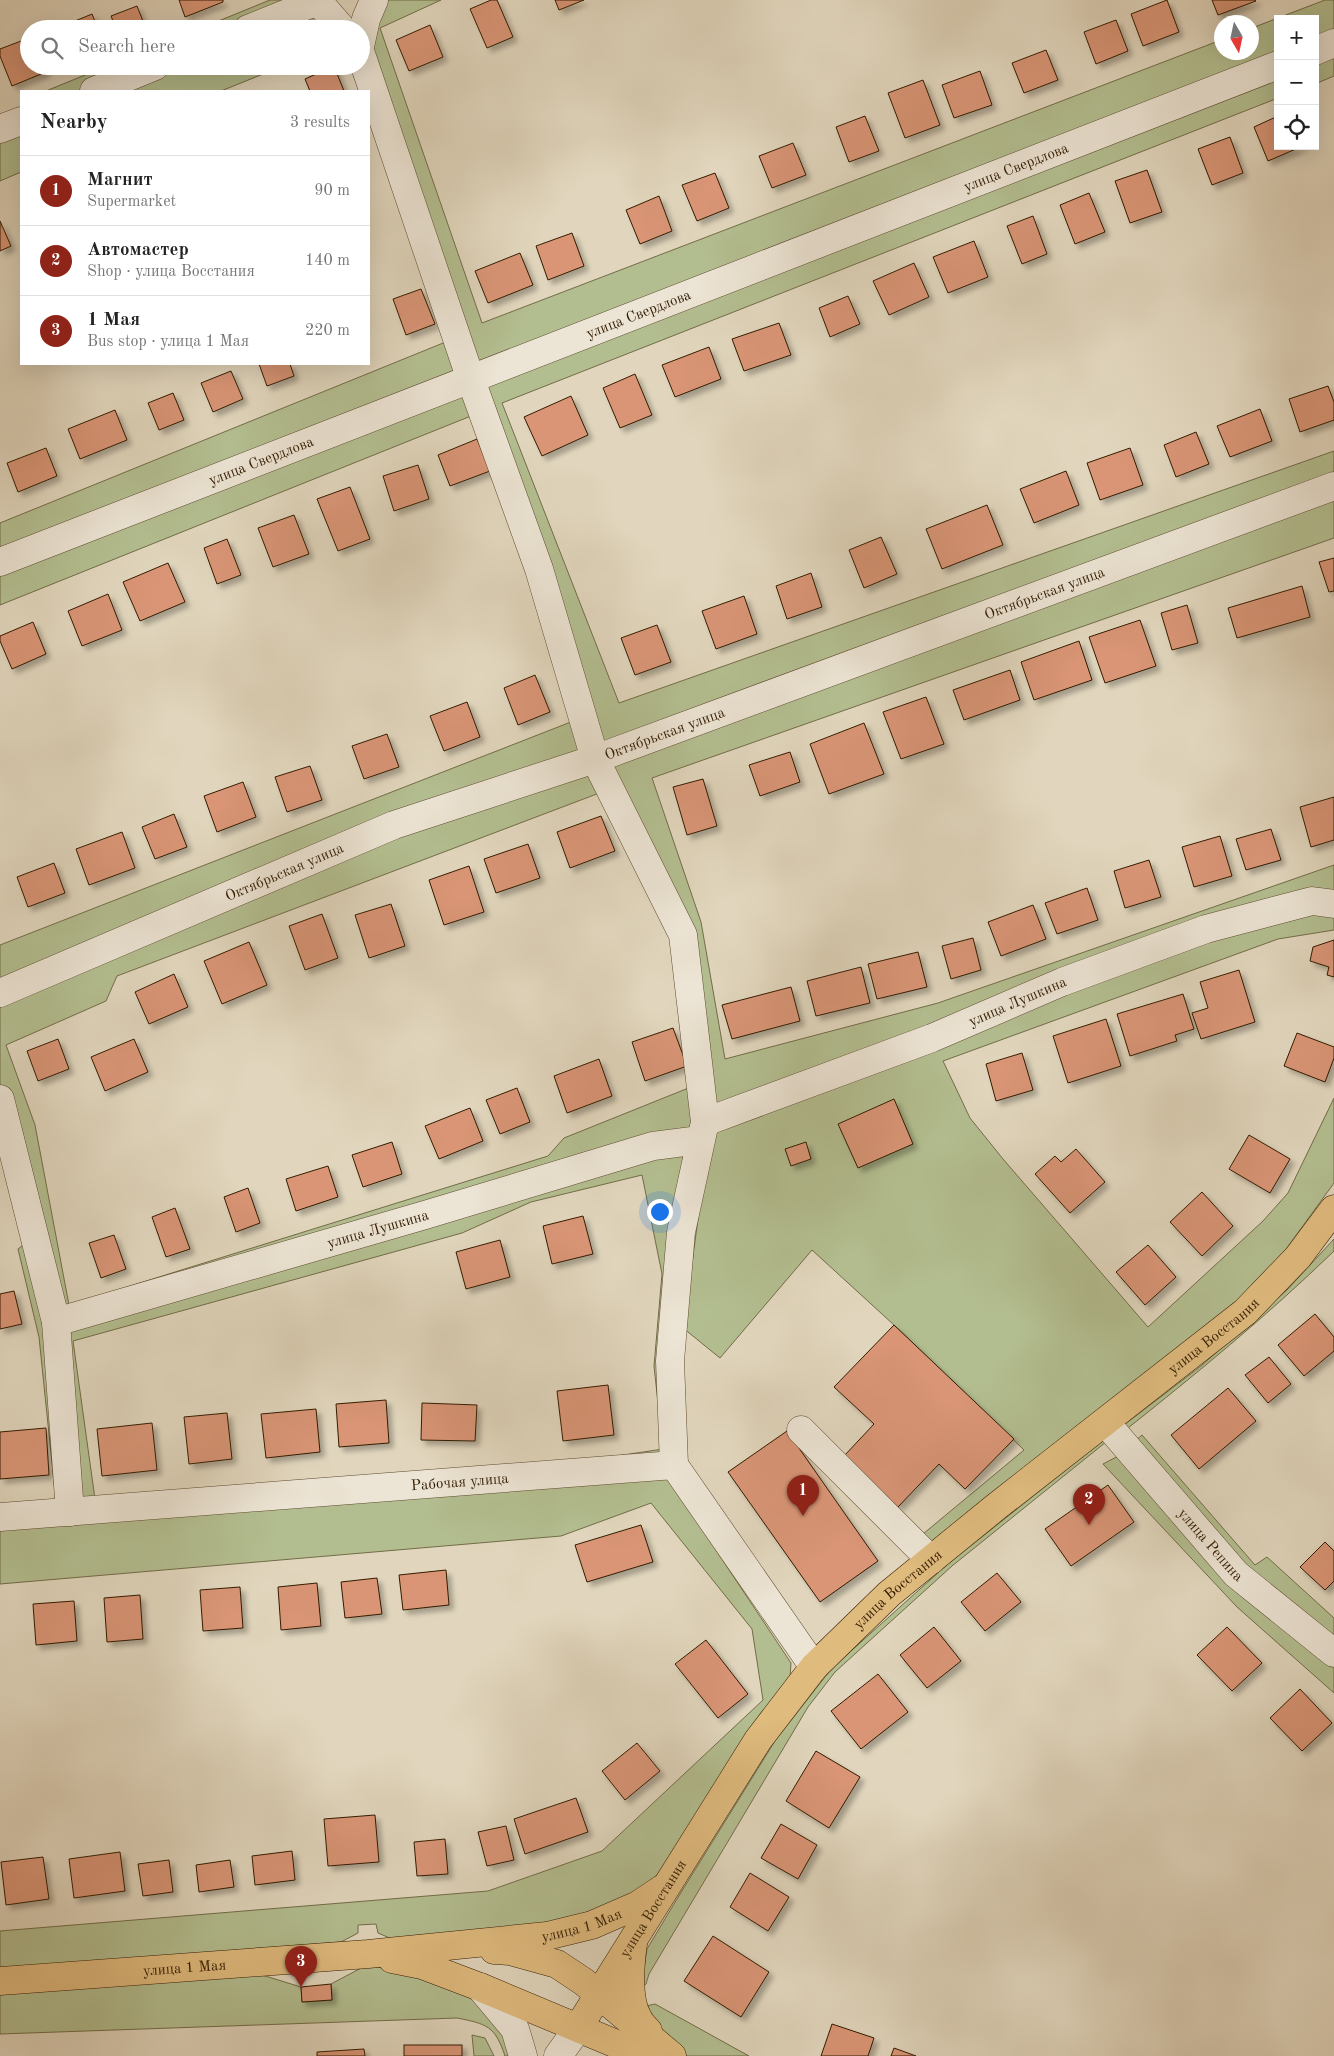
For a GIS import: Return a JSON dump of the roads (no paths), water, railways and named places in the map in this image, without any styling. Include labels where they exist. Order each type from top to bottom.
[{"type":"main road","name":"улица Восстания","points":[[578,2028],[758,1740],[814,1667],[888,1594],[1245,1312],[1298,1257],[1334,1209]]},
{"type":"main road","name":"улица 1 Мая","points":[[0,1981],[368,1954],[547,1936],[592,1925],[638,1905],[668,1885]]},
{"type":"main road","points":[[634,1938],[630,1962],[630,1990],[637,2017],[659,2053]]},
{"type":"main road","points":[[445,1947],[510,1951],[556,1964],[584,1982],[659,2053]]},
{"type":"main road","name":"улица 1 Мая","points":[[368,1954],[422,1965],[578,2028],[659,2053]]},
{"type":"street","points":[[270,20],[318,0],[335,20]]},
{"type":"street","points":[[366,20],[374,0]]},
{"type":"street","points":[[1319,49],[1334,43]]},
{"type":"street","name":"улица Свердлова","points":[[0,562],[1274,67]]},
{"type":"street","points":[[96,90],[133,75]]},
{"type":"street","points":[[368,75],[471,380],[538,569],[596,759],[683,935],[703,1131],[681,1232],[670,1361],[674,1465],[814,1667]]},
{"type":"street","points":[[0,129],[20,121]]},
{"type":"street","name":"Октябрьская улица","points":[[0,992],[394,825],[596,759],[1334,486]]},
{"type":"street","name":"улица Лушкина","points":[[56,1322],[425,1215],[703,1131],[932,1038],[1062,982],[1206,929],[1312,901],[1334,904]]},
{"type":"street","points":[[0,1099],[56,1322],[70,1512]]},
{"type":"street","name":"улица Репина","points":[[1105,1422],[1236,1574],[1334,1653]]},
{"type":"street","points":[[801,1430],[931,1560]]},
{"type":"street","name":"Рабочая улица","points":[[0,1517],[674,1465]]},
{"type":"street","points":[[480,1987],[515,2029],[523,2056]]},
{"type":"street","name":"улица Восстания","points":[[558,2056],[578,2028]]},
{"type":"place","name":"Магнит","points":[[803,1516]]},
{"type":"place","name":"Автомастер","points":[[1089,1525]]},
{"type":"place","name":"1 Мая","points":[[301,1987]]}]
